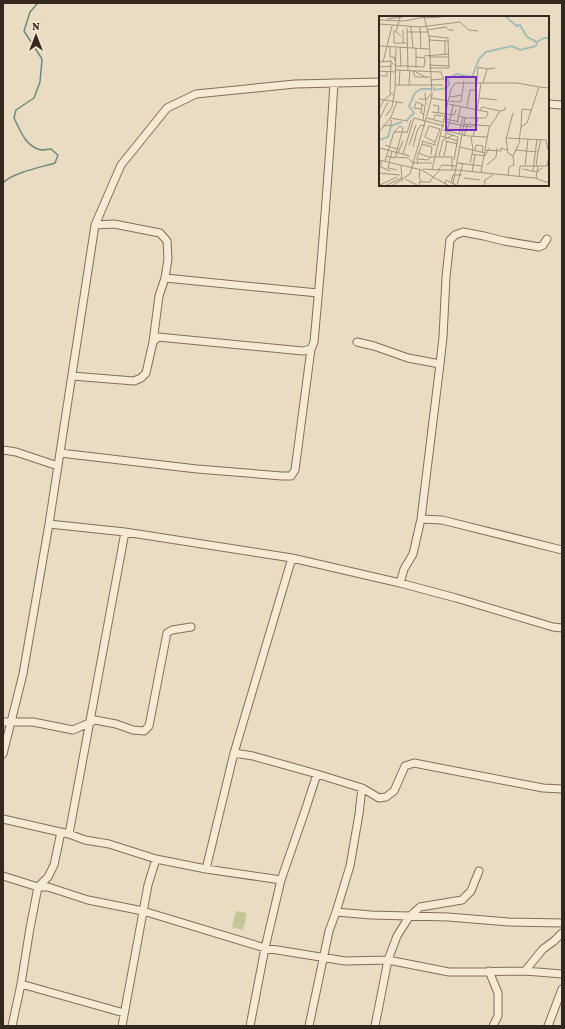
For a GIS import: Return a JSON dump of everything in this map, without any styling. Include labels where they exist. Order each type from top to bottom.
[{"type":"street","points":[[60,453],[197,469],[282,476],[290,476],[295,470],[311,349],[314,342],[334,82]]},
{"type":"street","points":[[3,754],[23,674],[49,524],[96,225],[121,165],[167,108],[196,94],[296,84],[379,82]]},
{"type":"street","points":[[549,104],[562,105]]},
{"type":"street","points":[[72,376],[134,381],[141,378],[146,373],[153,342],[159,296],[165,278],[168,259],[167,241],[160,233],[114,224],[96,225]]},
{"type":"street","points":[[400,583],[404,569],[413,554],[421,519],[440,364],[450,240],[455,235],[463,232],[539,247],[543,245],[547,239]]},
{"type":"street","points":[[165,278],[318,293]]},
{"type":"street","points":[[153,342],[158,337],[303,352],[311,349]]},
{"type":"street","points":[[357,342],[374,346],[408,358],[440,364]]},
{"type":"street","points":[[3,450],[16,452],[58,466]]},
{"type":"street","points":[[421,519],[442,520],[562,550]]},
{"type":"street","points":[[49,524],[125,532],[292,558],[400,583],[553,627],[562,628]]},
{"type":"street","points":[[69,834],[125,532]]},
{"type":"street","points":[[206,869],[234,753],[292,558]]},
{"type":"street","points":[[3,722],[33,722],[73,730],[95,720],[116,724],[133,730],[144,731],[149,726],[167,633],[172,630],[191,627]]},
{"type":"street","points":[[234,753],[253,756],[362,788],[379,798],[386,797],[394,790],[405,766],[414,763],[543,788],[562,788]]},
{"type":"street","points":[[250,1026],[265,948],[281,880],[306,811],[316,774]]},
{"type":"street","points":[[309,1026],[329,931],[350,866],[360,814],[362,788]]},
{"type":"street","points":[[3,819],[69,834],[85,840],[109,844],[156,859],[206,869],[281,880]]},
{"type":"street","points":[[12,1026],[38,887],[48,876],[54,865],[61,832]]},
{"type":"street","points":[[122,1026],[148,885],[156,859]]},
{"type":"street","points":[[375,1026],[388,960],[397,936],[409,917],[420,907],[462,900],[471,891],[479,871]]},
{"type":"street","points":[[3,876],[38,887],[48,887],[88,900],[143,911],[265,948],[345,961],[388,960],[449,972],[489,971],[562,974]]},
{"type":"street","points":[[336,912],[409,917],[448,917],[509,922],[562,922]]},
{"type":"street","points":[[525,972],[543,949],[562,933]]},
{"type":"street","points":[[489,971],[498,993],[498,1016],[493,1026]]},
{"type":"street","points":[[21,984],[124,1013]]},
{"type":"street","points":[[548,1026],[562,989]]},
{"type":"green space","points":[[236,911],[247,913],[243,930],[232,927]]},
{"type":"waterway","points":[[3,183],[7,179],[20,173],[55,163],[58,155],[51,149],[42,150],[36,149],[32,146],[24,138],[14,118],[16,110],[34,98],[40,82],[42,59],[24,31],[30,12],[38,3]]}]
